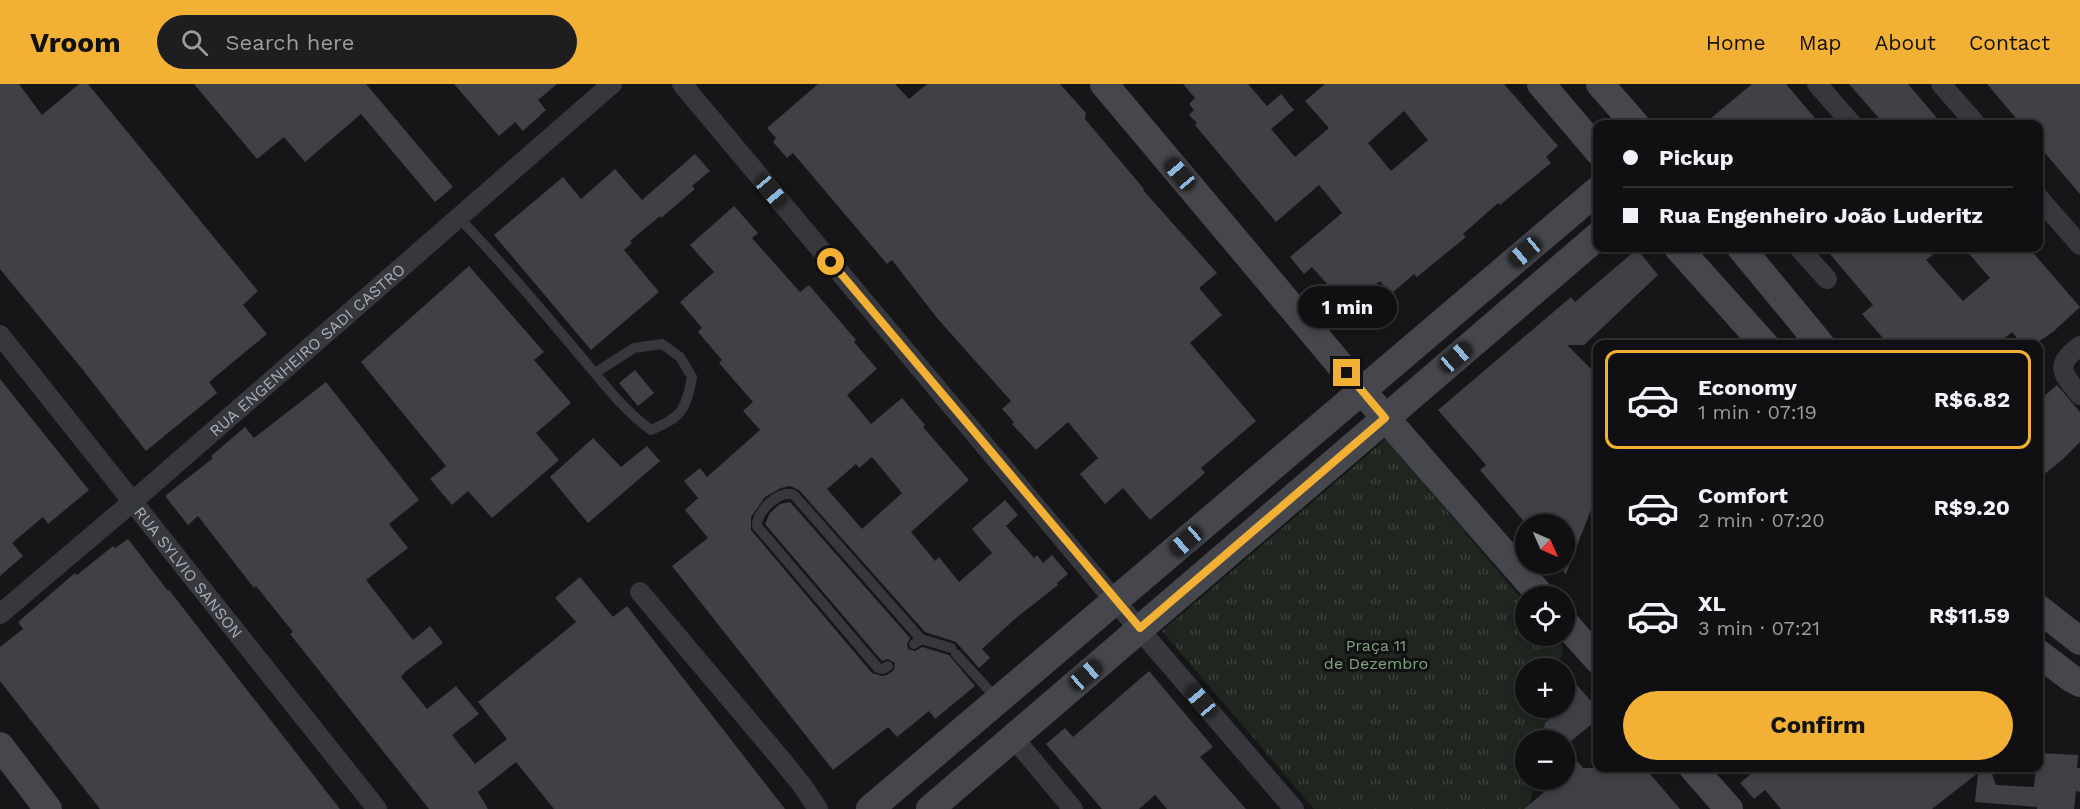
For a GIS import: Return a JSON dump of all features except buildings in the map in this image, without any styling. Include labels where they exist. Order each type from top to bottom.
[{"type":"street","name":"RUA ENGENHEIRO SADI CASTRO","points":[[0,614],[612,84]]},
{"type":"street","points":[[682,84],[1115,601],[1294,809]]},
{"type":"street","points":[[1104,84],[1385,418],[1532,586]]},
{"type":"street","points":[[1541,84],[1593,145]]},
{"type":"street","points":[[1600,84],[1631,120]]},
{"type":"street","points":[[1818,84],[1849,120]]},
{"type":"street","points":[[1941,84],[1972,120]]},
{"type":"street","points":[[870,809],[1593,194]]},
{"type":"street","points":[[2043,203],[2080,245]]},
{"type":"street","points":[[930,809],[1593,240]]},
{"type":"street","points":[[1682,252],[1761,340]]},
{"type":"street","points":[[1748,252],[1817,340]]},
{"type":"street","points":[[1803,252],[1827,279]]},
{"type":"street","name":"RUA SYLVIO SANSON","points":[[0,335],[377,809]]},
{"type":"street","points":[[2080,346],[2071,353],[2062,369],[2064,376],[2080,395]]},
{"type":"street","points":[[640,592],[802,785],[818,809]]},
{"type":"street","points":[[2043,612],[2080,641]]},
{"type":"street","points":[[1575,634],[1593,654]]},
{"type":"street","points":[[2043,657],[2080,683]]},
{"type":"street","points":[[1013,737],[1073,809]]},
{"type":"street","points":[[0,746],[48,809]]},
{"type":"street","points":[[1697,772],[1729,809]]},
{"type":"lane","points":[[459,218],[489,249],[595,373],[634,418],[651,430],[672,421],[687,402],[692,377],[680,357],[662,344],[634,348],[595,373]]},
{"type":"lane","points":[[888,666],[883,669],[878,668],[757,526],[760,513],[782,494],[794,495],[917,641],[953,651],[998,700]]},
{"type":"green space","name":"Praça 11 de Dezembro","points":[[1386,439],[1515,591],[1515,646],[1563,647],[1561,658],[1515,658],[1515,718],[1548,718],[1545,730],[1515,730],[1515,790],[1533,790],[1529,809],[1314,809],[1162,631]]},
{"type":"route","points":[[831,262],[1140,628],[1385,418],[1347,373]]}]
